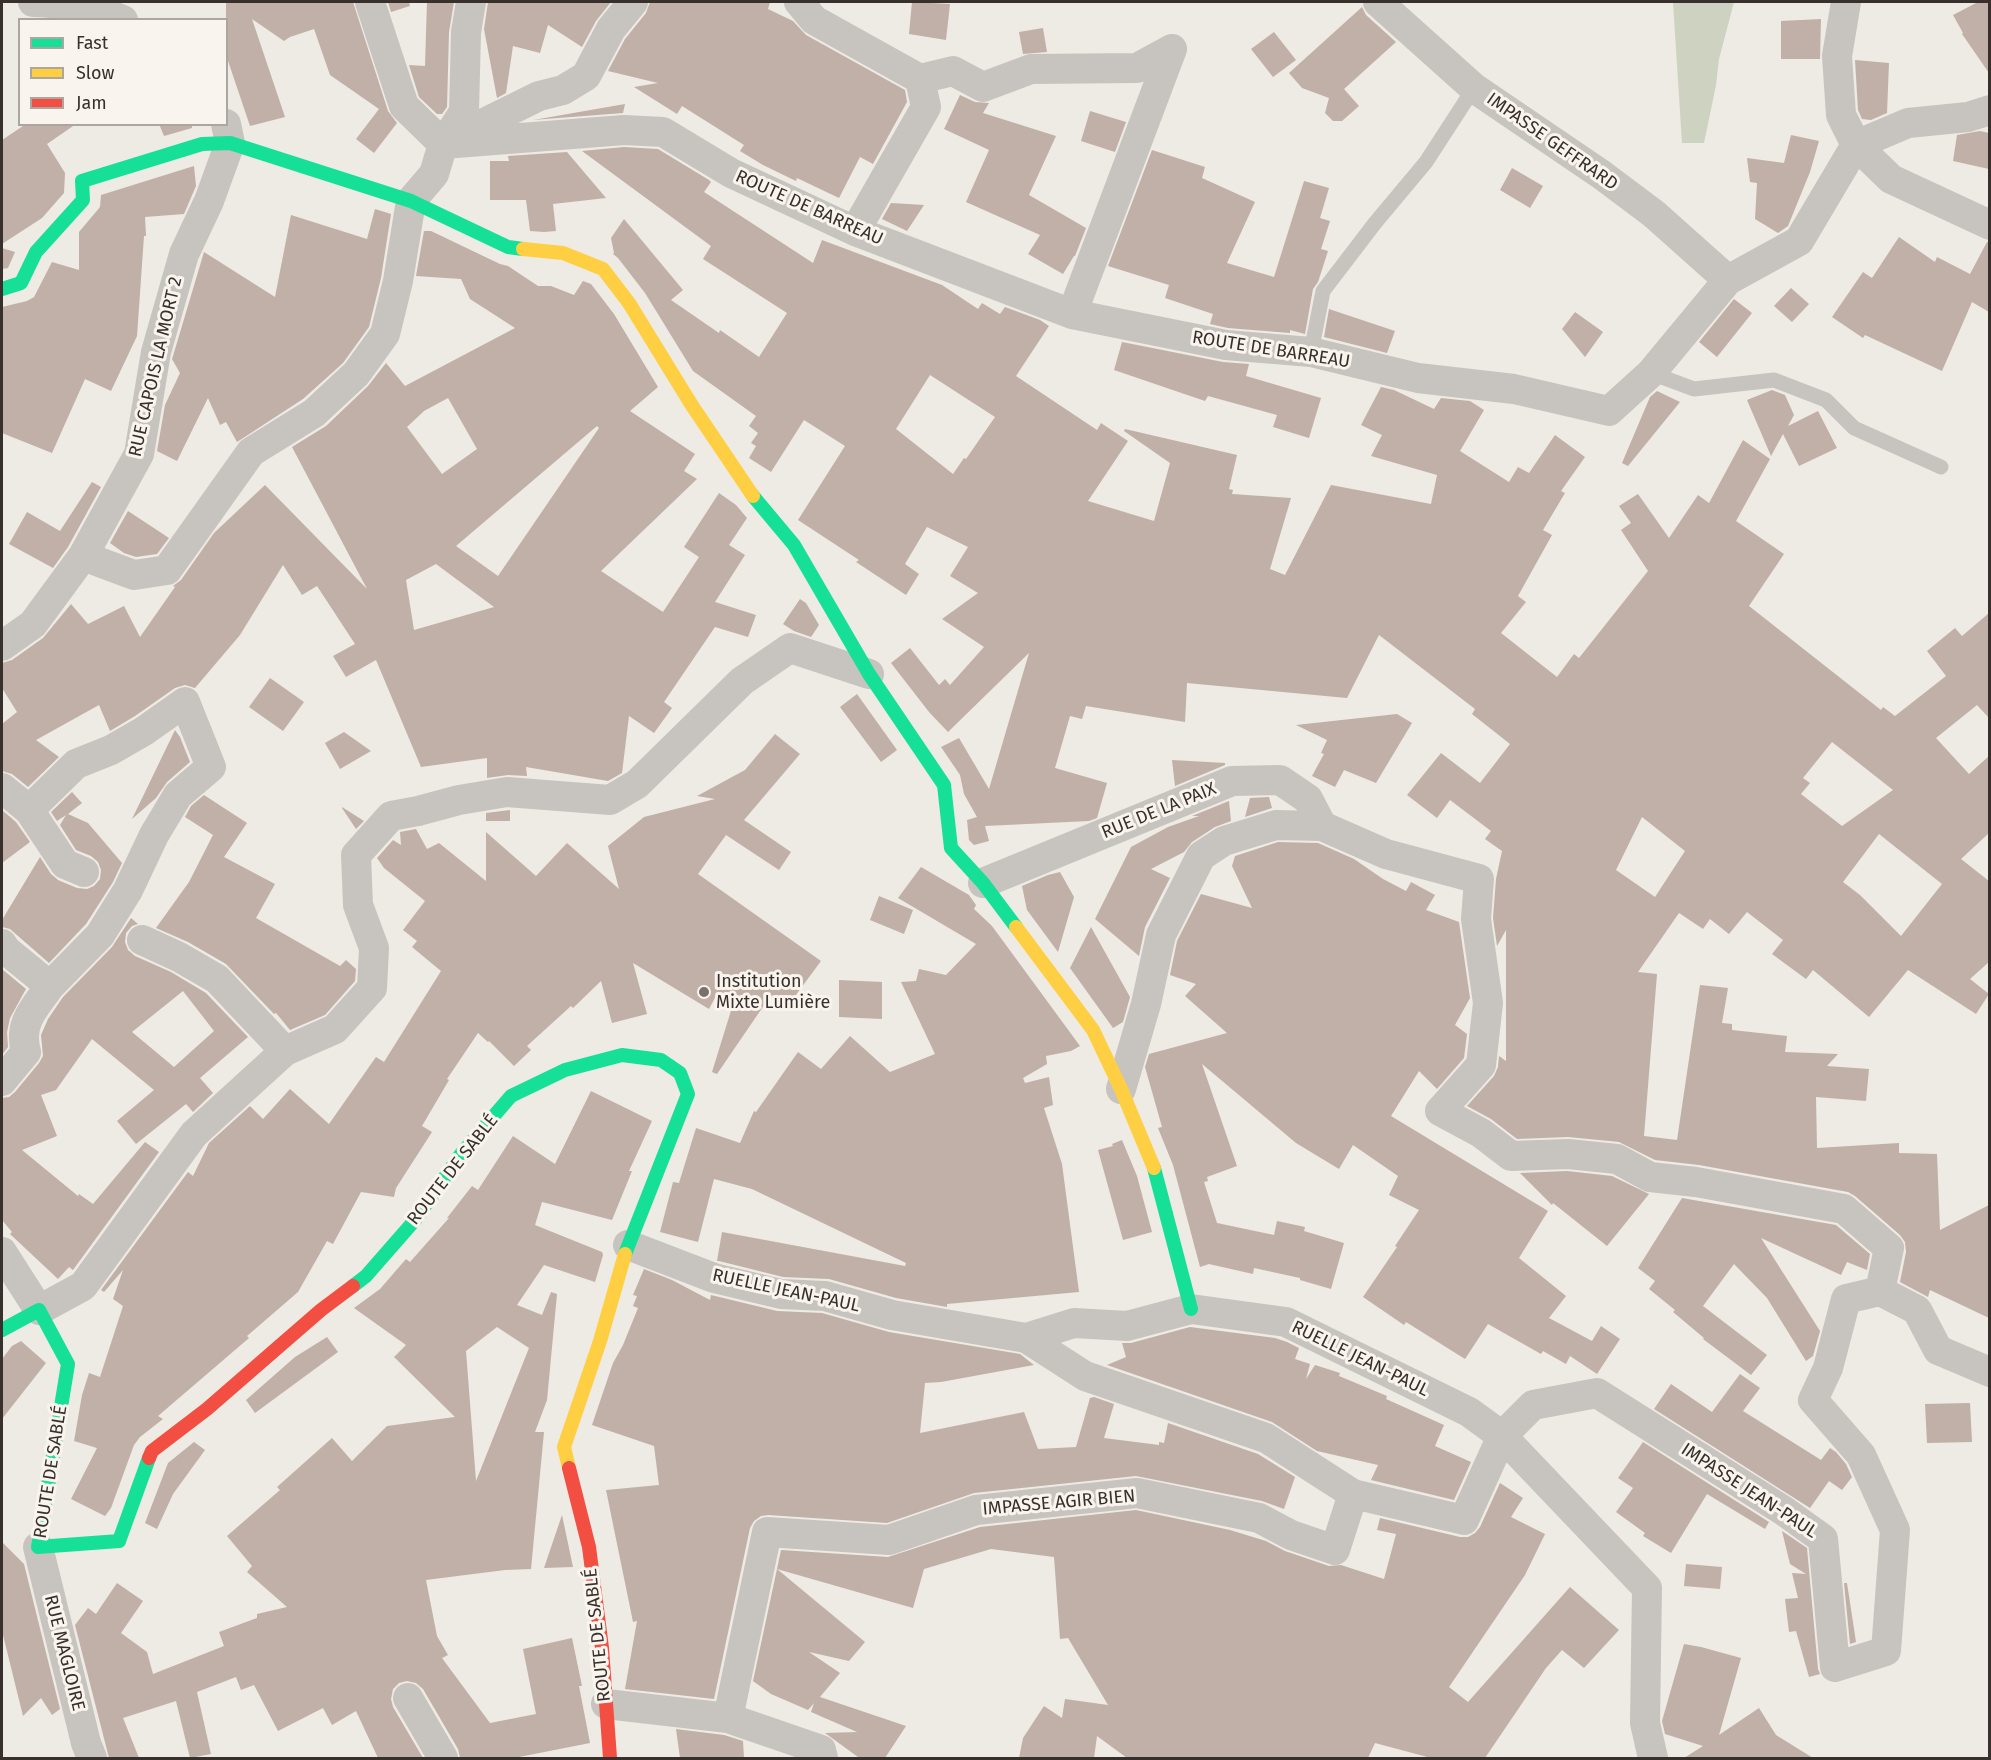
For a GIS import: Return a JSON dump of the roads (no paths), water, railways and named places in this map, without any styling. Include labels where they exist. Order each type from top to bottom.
[{"type":"street","points":[[33,2],[78,6],[117,18]]},
{"type":"street","points":[[370,2],[404,106],[442,144]]},
{"type":"street","points":[[83,556],[134,575],[167,570],[251,452],[314,413],[356,374],[385,333],[398,281],[411,201],[434,174],[442,144],[464,112],[466,32],[471,2]]},
{"type":"street","points":[[442,144],[539,96],[563,90],[586,76],[611,29],[633,2]]},
{"type":"street","points":[[799,2],[814,20],[920,79],[953,71],[983,87],[1031,69],[1137,68],[1172,49],[1072,314]]},
{"type":"street","name":"IMPASSE GEFFRARD","points":[[1379,2],[1474,88],[1654,213],[1728,280]]},
{"type":"street","points":[[1846,2],[1837,56],[1841,115],[1856,145],[1891,179],[1989,225]]},
{"type":"street","points":[[855,231],[926,107],[920,79]]},
{"type":"street","points":[[1856,145],[1908,123],[1968,117],[1989,110]]},
{"type":"street","name":"ROUTE DE BARREAU","points":[[442,144],[624,130],[663,132],[731,173],[855,231],[1072,314],[1226,345],[1311,352],[1418,378],[1514,389],[1609,411],[1651,373],[1728,280],[1799,241],[1856,145]]},
{"type":"street","points":[[2,289],[21,283],[36,252],[82,200],[81,181],[228,134],[411,201],[508,247],[563,253],[603,269],[629,303],[745,486],[794,545],[869,674],[944,784],[951,848],[983,883],[1093,1030],[1155,1170],[1191,1309]]},
{"type":"street","name":"RUE CAPOIS LA MORT 2","points":[[2,646],[33,624],[83,556],[139,454],[156,352],[184,254],[209,201],[228,134]]},
{"type":"street","points":[[2,1330],[83,1286],[194,1134],[285,1051],[335,1029],[372,988],[374,948],[358,905],[356,855],[391,816],[459,800],[507,792],[610,800],[637,784],[742,681],[790,648],[869,674]]},
{"type":"street","points":[[2,1082],[26,1052],[12,1039],[50,986],[100,935],[128,890],[154,835],[178,795],[212,767],[185,702],[144,731],[111,750],[76,764],[29,810]]},
{"type":"street","name":"RUE DE LA PAIX","points":[[983,883],[1232,781],[1280,780],[1308,799],[1322,825]]},
{"type":"street","points":[[2,788],[29,810],[65,864],[84,872]]},
{"type":"street","points":[[1121,1089],[1146,1004],[1161,935],[1201,856],[1224,841],[1276,825],[1322,825],[1386,854],[1479,879],[1476,919],[1488,1002],[1481,1065],[1440,1111],[1481,1132],[1511,1156],[1568,1154],[1617,1159],[1650,1177],[1696,1182],[1844,1209],[1889,1248],[1880,1291],[1917,1310],[1938,1350],[1989,1372]]},
{"type":"street","points":[[142,940],[179,957],[217,979],[285,1051]]},
{"type":"street","points":[[2,944],[6,950],[50,986]]},
{"type":"street","name":"ROUTE DE SABLÉ","points":[[39,1310],[68,1364],[38,1547],[119,1541],[152,1451],[207,1409],[321,1310],[366,1276],[415,1220],[461,1154],[511,1096],[565,1070],[622,1055],[661,1060],[680,1073],[688,1094],[628,1245],[600,1341],[564,1447],[589,1547],[602,1648],[610,1758]]},
{"type":"street","name":"RUELLE JEAN-PAUL","points":[[628,1245],[714,1278],[781,1294],[825,1296],[892,1315],[1026,1338],[1074,1323],[1127,1326],[1191,1309],[1286,1322],[1468,1412],[1503,1436],[1647,1588],[1645,1723],[1653,1758]]},
{"type":"street","points":[[2,1252],[39,1310]]},
{"type":"street","name":"IMPASSE JEAN-PAUL","points":[[1503,1436],[1533,1405],[1597,1393],[1785,1511],[1823,1539],[1835,1667],[1886,1651],[1895,1530],[1861,1455],[1813,1400],[1828,1368],[1846,1299],[1880,1291]]},
{"type":"street","points":[[1026,1338],[1085,1376],[1266,1438],[1353,1494],[1464,1520],[1503,1436]]},
{"type":"street","name":"IMPASSE AGIR BIEN","points":[[728,1718],[766,1532],[889,1540],[976,1510],[1137,1493],[1259,1518],[1291,1535],[1335,1550],[1353,1494]]},
{"type":"street","name":"RUE MAGLOIRE","points":[[38,1547],[86,1743],[92,1758]]},
{"type":"street","points":[[408,1698],[443,1758]]},
{"type":"street","points":[[606,1704],[728,1718],[821,1750],[823,1758]]},
{"type":"lane","points":[[1311,352],[1323,291],[1426,162],[1474,88]]},
{"type":"lane","points":[[1651,373],[1694,389],[1774,380],[1826,400],[1854,428],[1941,467]]},
{"type":"place","name":"Institution Mixte Lumière","points":[[704,992]]}]
